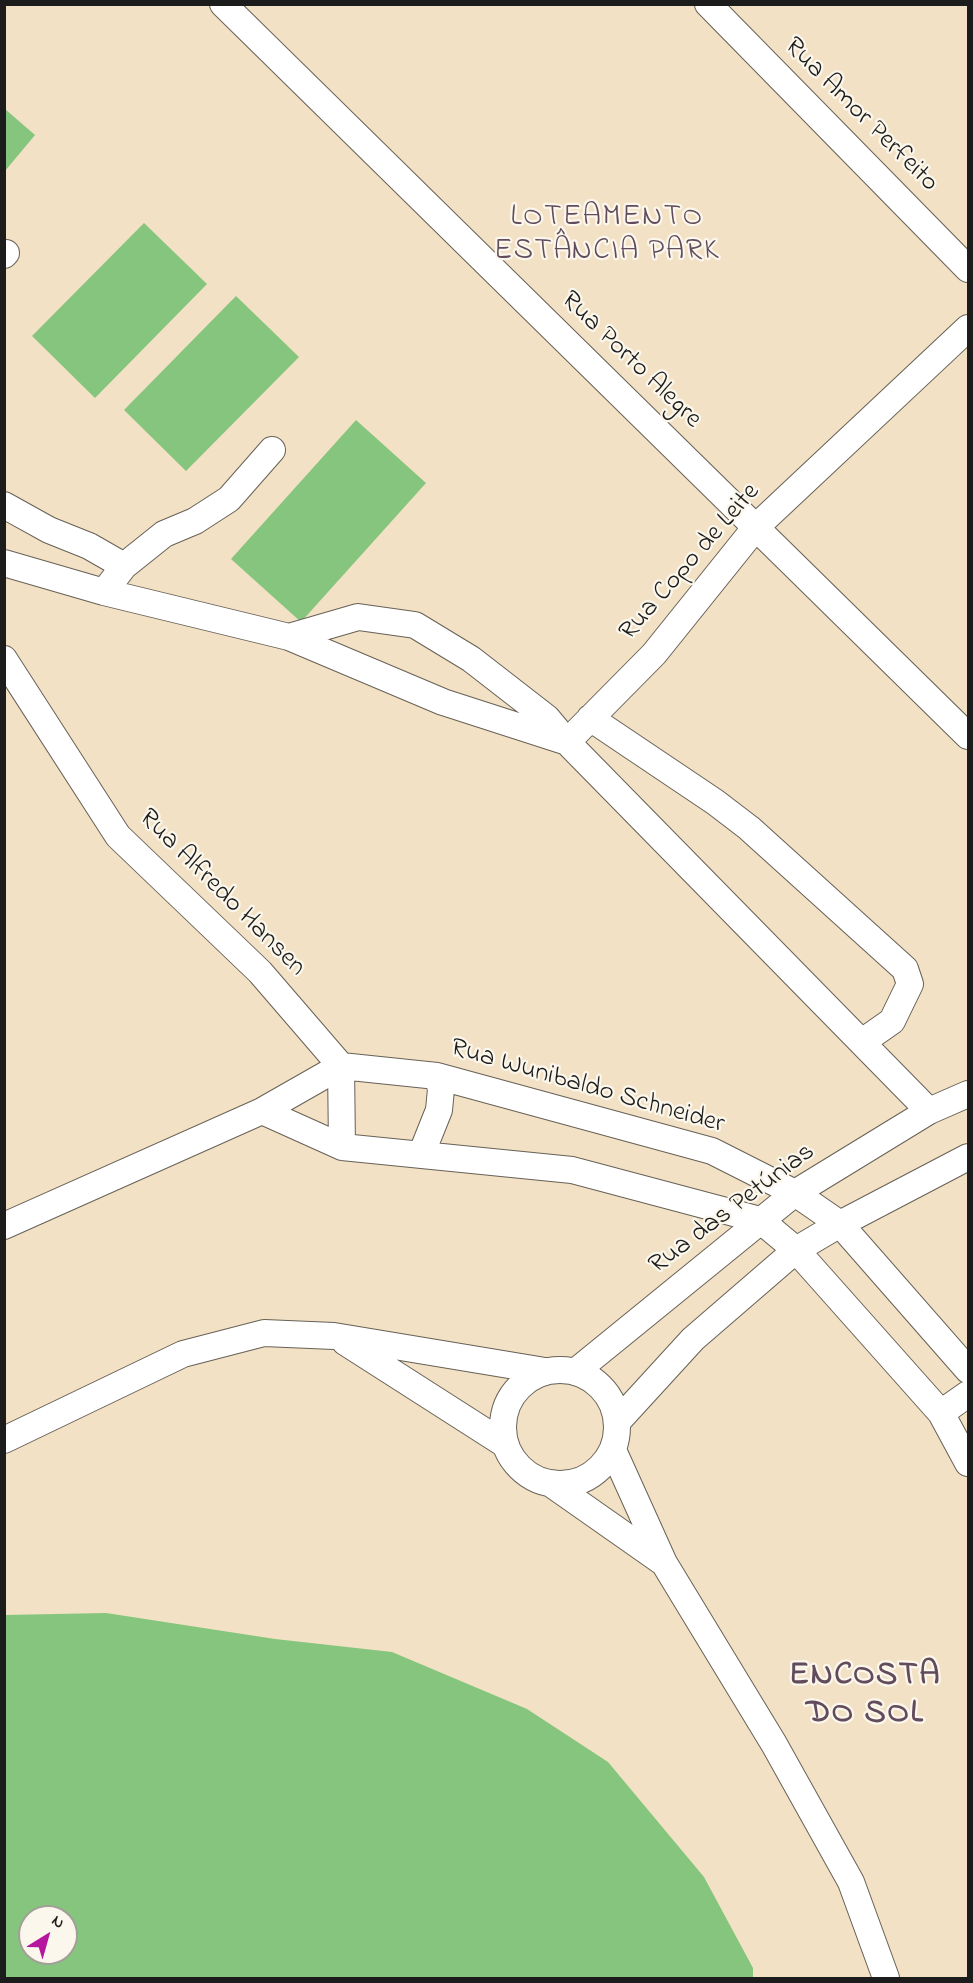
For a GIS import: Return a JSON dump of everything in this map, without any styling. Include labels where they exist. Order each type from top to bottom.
[{"type":"street","name":"Rua Porto Alegre","points":[[222,4],[969,736]]},
{"type":"street","name":"Rua Amor Perfeito","points":[[708,4],[969,269]]},
{"type":"street","name":"Rua Copo de Leite","points":[[567,742],[654,654],[756,527],[969,328]]},
{"type":"street","points":[[104,592],[124,566],[164,534],[195,521],[229,499],[272,450]]},
{"type":"street","points":[[4,506],[50,530],[89,546],[124,566]]},
{"type":"street","points":[[4,563],[104,592],[289,637],[443,702],[567,742]]},
{"type":"street","points":[[289,637],[358,617],[415,625],[471,659],[547,718],[567,742],[929,1111]]},
{"type":"street","name":"Rua Alfredo Hansen","points":[[4,659],[118,836],[260,972],[341,1066]]},
{"type":"street","points":[[590,718],[750,828],[905,969],[910,984],[892,1021],[862,1042]]},
{"type":"street","points":[[4,1226],[262,1111],[341,1066],[342,1147]]},
{"type":"street","name":"Rua Wunibaldo Schneider","points":[[341,1066],[437,1076],[712,1150],[795,1193],[840,1224],[969,1370]]},
{"type":"street","points":[[421,1155],[439,1110],[441,1089],[437,1076]]},
{"type":"street","name":"Rua das Petúnias","points":[[575,1372],[795,1193],[929,1111],[969,1094]]},
{"type":"street","points":[[262,1111],[342,1147],[572,1170],[760,1220],[796,1250],[941,1413],[969,1463]]},
{"type":"street","points":[[618,1421],[693,1339],[796,1250],[840,1224],[969,1157]]},
{"type":"street","points":[[4,1440],[183,1354],[264,1333],[334,1336],[545,1371],[575,1372],[592,1379],[605,1392],[615,1408],[618,1421],[613,1450],[603,1466],[588,1477],[570,1483],[550,1483]]},
{"type":"street","points":[[334,1336],[506,1445]]},
{"type":"street","points":[[545,1371],[528,1379],[514,1392],[506,1408],[503,1426],[506,1445],[513,1458],[523,1470],[550,1483],[664,1563]]},
{"type":"street","points":[[941,1413],[969,1394]]},
{"type":"street","points":[[613,1450],[664,1563],[774,1744],[851,1882],[886,1978]]},
{"type":"green space","points":[[5,109],[35,135],[5,171]]},
{"type":"green space","points":[[144,223],[207,284],[95,398],[32,336]]},
{"type":"green space","points":[[236,296],[299,357],[186,471],[124,410]]},
{"type":"green space","points":[[356,420],[426,483],[301,622],[231,559]]},
{"type":"green space","points":[[106,1613],[275,1639],[392,1652],[527,1709],[608,1762],[704,1877],[753,1968],[753,1978],[5,1978],[5,1615]]},
{"type":"district","name":"LOTEAMENTO ESTÂNCIA PARK","points":[[607,236]]},
{"type":"district","name":"ENCOSTA DO SOL","points":[[865,1697]]}]
